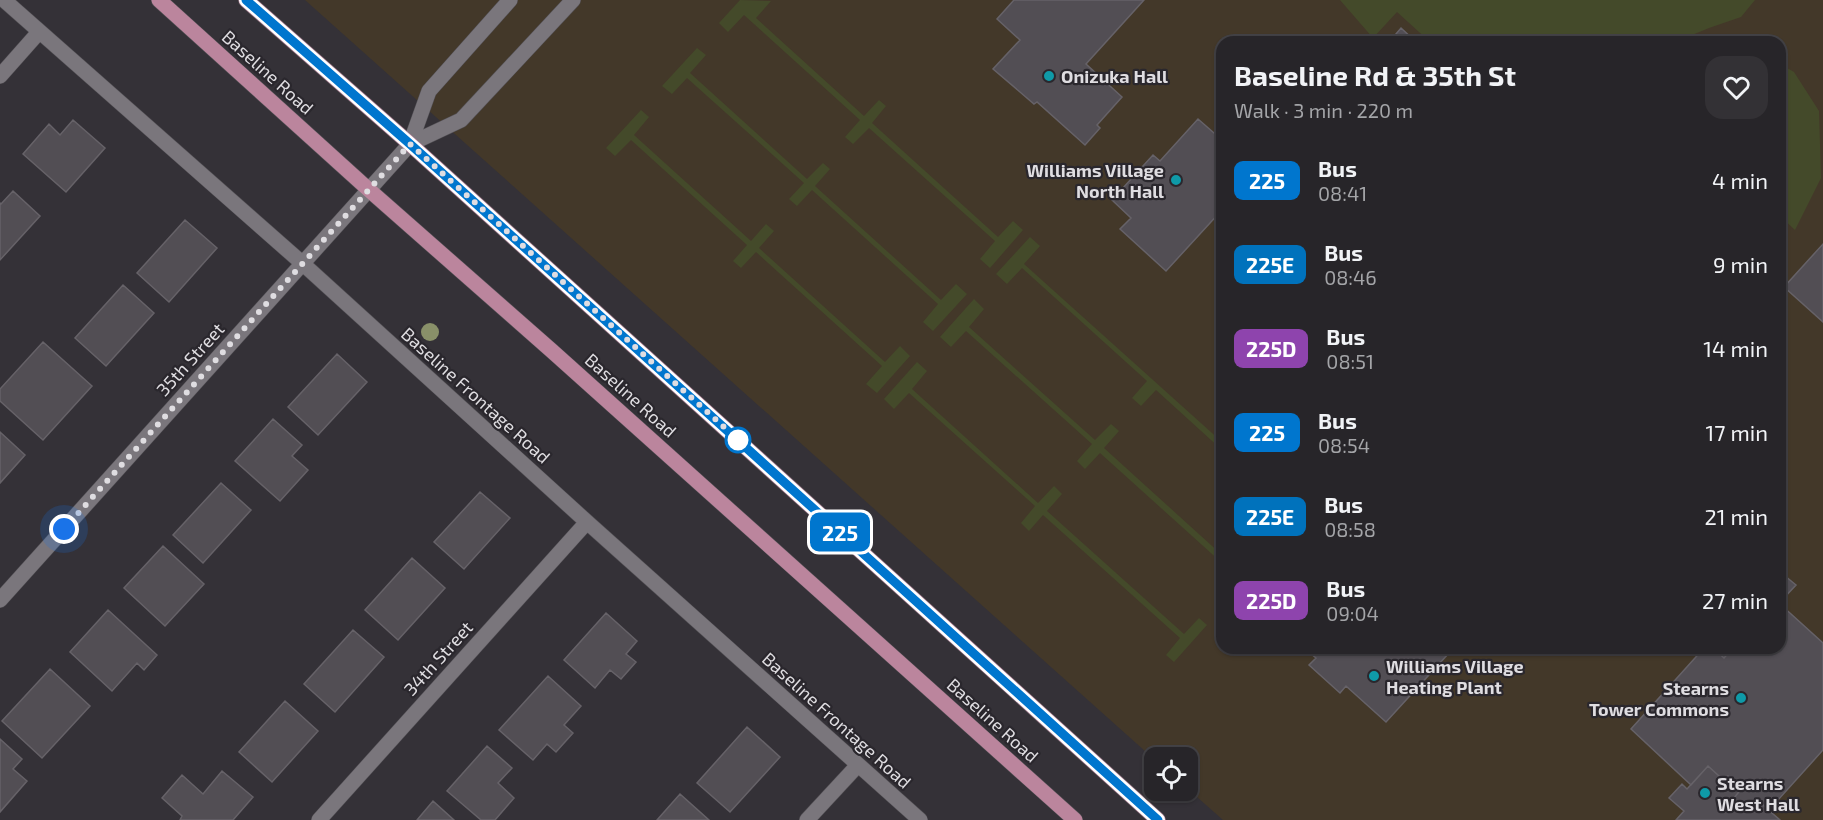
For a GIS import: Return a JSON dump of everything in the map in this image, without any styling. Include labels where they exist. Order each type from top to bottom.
[{"type":"main road","name":"Baseline Road","points":[[159,0],[1076,820]]},
{"type":"main road","name":"Baseline Road","points":[[246,0],[410,144],[1158,820]]},
{"type":"street","name":"Baseline Frontage Road","points":[[4,0],[302,263],[920,820]]},
{"type":"street","points":[[410,144],[429,91],[510,0]]},
{"type":"street","points":[[410,144],[461,120],[573,0]]},
{"type":"street","points":[[0,76],[39,32]]},
{"type":"street","name":"35th Street","points":[[0,600],[410,144]]},
{"type":"street","name":"34th Street","points":[[319,820],[587,522]]},
{"type":"street","points":[[807,820],[858,765]]},
{"type":"shaded area","points":[[305,0],[1823,0],[1823,820],[1223,820],[1198,798],[1198,747],[1144,747],[1144,750]]},
{"type":"green space","points":[[740,0],[771,1],[756,18],[864,116],[879,100],[886,106],[872,123],[998,237],[1013,221],[1023,230],[990,268],[980,259],[995,241],[869,128],[853,144],[845,137],[860,120],[744,15],[728,32],[719,23]]},
{"type":"green space","points":[[1340,0],[1755,0],[1741,17],[1690,36],[1423,36],[1397,12],[1375,36],[1371,36]]},
{"type":"green space","points":[[697,48],[706,55],[690,73],[807,179],[823,163],[830,169],[815,186],[941,300],[956,284],[967,294],[933,331],[923,322],[938,304],[812,190],[797,206],[789,199],[804,183],[687,78],[672,94],[662,86]]},
{"type":"green space","points":[[1786,67],[1794,72],[1819,111],[1821,178],[1795,230],[1786,222]]},
{"type":"green space","points":[[641,110],[649,117],[634,135],[751,241],[766,224],[774,231],[759,248],[885,362],[900,346],[910,356],[877,393],[866,384],[882,366],[756,252],[741,268],[733,261],[747,245],[631,140],[615,156],[606,148]]},
{"type":"green space","points":[[1030,237],[1040,246],[1024,264],[1216,437],[1216,445],[1156,390],[1141,406],[1132,398],[1147,381],[1022,268],[1007,284],[996,274]]},
{"type":"green space","points":[[974,299],[984,309],[969,327],[1095,440],[1111,424],[1119,431],[1104,448],[1216,550],[1216,558],[1100,453],[1085,469],[1077,461],[1092,444],[966,331],[951,347],[940,337]]},
{"type":"green space","points":[[917,362],[927,371],[912,389],[1038,503],[1054,486],[1062,494],[1047,511],[1184,634],[1199,618],[1207,625],[1174,662],[1166,655],[1180,638],[1043,515],[1029,531],[1021,523],[1035,506],[909,393],[894,409],[884,399]]},
{"type":"building","name":"Onizuka Hall","points":[[1014,0],[1144,0],[1086,64],[1122,97],[1097,125],[1100,128],[1085,145],[1037,102],[1034,104],[993,69],[1020,40],[997,19]]},
{"type":"building","points":[[1401,28],[1410,36],[1394,36]]},
{"type":"building","name":"Williams Village North Hall","points":[[1198,119],[1214,133],[1216,131],[1216,216],[1166,271],[1120,229],[1131,218],[1112,200],[1153,155],[1160,161]]},
{"type":"building","points":[[73,120],[105,148],[66,192],[23,154],[49,124],[60,135]]},
{"type":"building","points":[[13,191],[40,216],[0,260],[0,203]]},
{"type":"building","points":[[185,220],[217,248],[169,302],[137,273]]},
{"type":"building","points":[[1823,244],[1823,322],[1786,289],[1786,285]]},
{"type":"building","points":[[123,285],[154,313],[106,366],[75,338]]},
{"type":"building","points":[[43,342],[92,386],[43,440],[0,401],[0,389]]},
{"type":"building","points":[[337,354],[367,382],[318,435],[288,407]]},
{"type":"building","points":[[273,419],[302,445],[292,456],[308,470],[280,501],[235,461]]},
{"type":"building","points":[[0,432],[25,455],[0,483]]},
{"type":"building","points":[[221,483],[251,510],[203,563],[173,535]]},
{"type":"building","points":[[480,492],[510,518],[464,569],[434,542]]},
{"type":"building","points":[[163,546],[204,584],[165,626],[124,588]]},
{"type":"building","points":[[412,558],[445,588],[398,640],[365,610]]},
{"type":"building","points":[[1786,577],[1796,585],[1786,596]]},
{"type":"building","name":"Stearns Tower Commons","points":[[1786,609],[1823,643],[1823,750],[1769,810],[1757,800],[1748,811],[1734,798],[1742,788],[1728,776],[1722,782],[1708,766],[1691,785],[1631,729],[1699,654],[1720,654],[1724,658],[1728,654],[1786,654]]},
{"type":"building","points":[[108,610],[157,655],[144,670],[137,663],[112,691],[70,652]]},
{"type":"building","points":[[606,613],[637,641],[626,654],[636,662],[621,679],[610,670],[595,688],[564,660]]},
{"type":"building","points":[[353,630],[384,657],[335,712],[304,684]]},
{"type":"building","name":"Williams Village Heating Plant","points":[[1311,654],[1448,654],[1386,722],[1346,686],[1340,693],[1309,665],[1316,658]]},
{"type":"building","points":[[50,669],[90,706],[42,758],[2,721]]},
{"type":"building","points":[[548,676],[581,706],[564,725],[573,733],[556,752],[547,744],[533,760],[499,730]]},
{"type":"building","points":[[285,701],[318,731],[272,782],[239,752]]},
{"type":"building","points":[[747,727],[780,757],[730,812],[697,783]]},
{"type":"building","points":[[0,739],[22,759],[13,769],[27,781],[0,812]]},
{"type":"building","points":[[487,746],[512,768],[498,783],[514,798],[495,820],[481,820],[447,791]]},
{"type":"building","name":"Stearns West Hall","points":[[1708,766],[1722,782],[1728,776],[1742,788],[1734,798],[1748,811],[1757,800],[1780,820],[1676,820],[1684,811],[1669,798],[1682,784],[1687,789]]},
{"type":"building","points":[[222,771],[253,797],[233,820],[180,820],[182,816],[162,798],[182,775],[203,794]]},
{"type":"building","points":[[680,794],[709,820],[657,820]]},
{"type":"building","points":[[433,801],[454,820],[417,820]]},
{"type":"bus line","name":"225","points":[[246,0],[410,144],[1158,820]]},
{"type":"place","name":"Onizuka Hall","points":[[1049,76]]},
{"type":"place","name":"Williams Village North Hall","points":[[1176,180]]},
{"type":"place","name":"Williams Village Heating Plant","points":[[1374,676]]},
{"type":"place","name":"Stearns Tower Commons","points":[[1741,698]]},
{"type":"place","name":"Stearns West Hall","points":[[1705,793]]},
{"type":"route","points":[[64,529],[410,144],[745,446],[738,440]]}]
